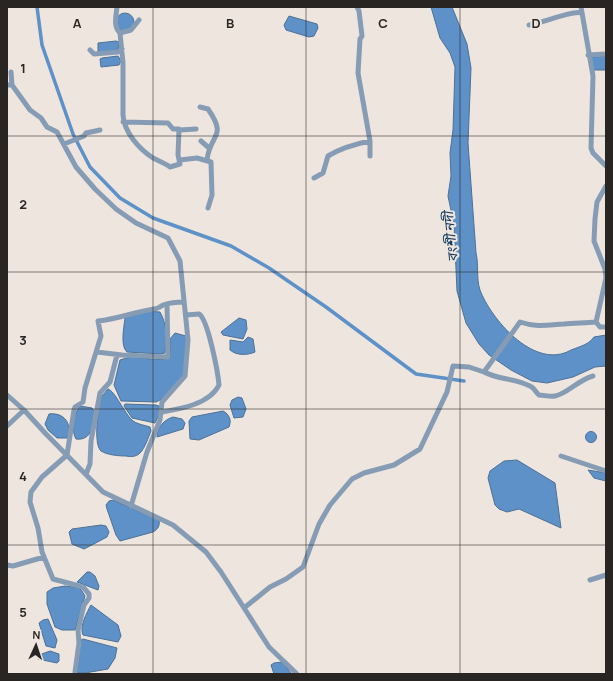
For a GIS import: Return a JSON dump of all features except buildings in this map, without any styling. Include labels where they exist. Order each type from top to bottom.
[{"type":"street","points":[[117,7],[115,25],[120,34],[122,49],[123,122],[127,132],[153,158],[173,167],[180,164],[178,155],[180,130]]},
{"type":"street","points":[[357,7],[359,11],[362,36],[360,39],[358,73],[370,141],[370,156]]},
{"type":"street","points":[[530,25],[537,24],[542,20],[562,17],[581,10],[593,87],[591,148],[593,153],[606,166]]},
{"type":"street","points":[[120,34],[131,30],[140,20]]},
{"type":"street","points":[[90,50],[94,54],[118,52],[122,49]]},
{"type":"street","points":[[588,55],[606,54]]},
{"type":"street","points":[[11,72],[10,85],[27,107],[41,118],[47,127],[57,132],[82,174],[116,209],[136,223],[170,240],[180,261],[188,351],[185,376],[162,402],[162,412],[137,480],[131,506]]},
{"type":"street","points":[[200,107],[208,109],[217,125],[218,135],[210,148],[207,160]]},
{"type":"street","points":[[123,122],[168,123],[173,129],[196,129]]},
{"type":"street","points":[[65,144],[83,137],[86,133],[100,130]]},
{"type":"street","points":[[201,141],[210,148]]},
{"type":"street","points":[[314,178],[323,173],[330,154],[341,148],[370,141]]},
{"type":"street","points":[[180,160],[197,158],[207,160],[212,164],[212,195],[208,208]]},
{"type":"street","points":[[596,322],[600,314],[606,278],[605,269],[594,240],[595,219],[597,202],[606,186]]},
{"type":"street","points":[[75,672],[79,639],[78,630],[84,605],[89,598],[89,594],[83,587],[53,579],[44,557],[38,528],[30,502],[31,492],[42,477],[67,455],[74,410],[75,407],[83,402],[85,388],[101,336],[98,321],[117,318],[126,314],[147,309],[156,309],[166,304],[184,302]]},
{"type":"street","points":[[97,352],[117,355],[168,356],[166,304]]},
{"type":"street","points":[[162,412],[183,409],[209,397],[219,385],[211,341],[203,317],[199,314],[186,315]]},
{"type":"street","points":[[484,371],[520,322],[544,327],[596,322]]},
{"type":"street","points":[[596,322],[600,327],[606,327]]},
{"type":"street","points":[[86,474],[90,464],[91,441],[100,393],[110,382],[117,355]]},
{"type":"street","points":[[244,608],[270,587],[286,579],[303,567],[319,524],[330,505],[352,479],[364,473],[394,465],[420,449],[447,392],[455,365],[484,371],[491,376],[527,384],[533,387],[539,395],[554,396],[562,393],[578,382],[593,376]]},
{"type":"street","points":[[7,394],[103,492],[173,525],[198,545],[216,565],[269,647],[297,674]]},
{"type":"street","points":[[7,426],[24,410]]},
{"type":"street","points":[[561,456],[606,471]]},
{"type":"street","points":[[7,565],[13,566],[44,557]]},
{"type":"street","points":[[590,580],[606,575]]},
{"type":"water","points":[[431,7],[452,7],[467,44],[471,68],[468,143],[478,281],[485,302],[493,314],[514,338],[527,347],[540,353],[554,355],[567,352],[585,344],[594,337],[606,335],[606,366],[595,367],[573,377],[547,383],[532,381],[511,370],[489,355],[479,344],[466,323],[457,291],[454,225],[448,196],[451,176],[450,153],[453,130],[455,67],[450,53],[440,38]]},
{"type":"water","points":[[125,13],[131,16],[134,22],[131,28],[125,31],[119,28],[116,22],[119,16]]},
{"type":"water","points":[[289,16],[317,24],[318,28],[314,36],[309,37],[286,30],[284,25]]},
{"type":"water","points":[[119,42],[118,50],[98,52],[98,43]]},
{"type":"water","points":[[118,56],[121,61],[119,65],[101,67],[100,59]]},
{"type":"water","points":[[606,56],[606,70],[593,70],[591,57]]},
{"type":"water","points":[[147,311],[160,312],[166,332],[165,353],[127,352],[125,349],[123,336],[125,318]]},
{"type":"water","points":[[239,318],[246,320],[247,329],[243,339],[223,335],[221,332]]},
{"type":"water","points":[[175,333],[186,336],[188,341],[184,376],[162,399],[156,402],[121,401],[114,385],[120,360],[132,357],[158,359],[170,358],[170,339]]},
{"type":"water","points":[[248,337],[253,339],[255,352],[242,354],[230,350],[230,340],[243,342]]},
{"type":"water","points":[[108,389],[114,394],[132,420],[150,427],[151,431],[145,446],[137,455],[130,457],[110,454],[101,451],[99,447],[97,441],[97,425],[99,408],[102,396]]},
{"type":"water","points":[[238,397],[242,398],[246,409],[243,417],[234,418],[230,405],[232,400]]},
{"type":"water","points":[[125,404],[156,405],[159,406],[159,415],[155,423],[132,418],[124,406]]},
{"type":"water","points":[[80,406],[92,408],[96,413],[93,427],[89,435],[81,439],[76,439],[74,436],[74,422],[76,413]]},
{"type":"water","points":[[223,411],[229,418],[229,427],[199,440],[190,439],[189,421],[192,417]]},
{"type":"water","points":[[49,414],[59,415],[66,420],[69,428],[67,438],[57,438],[48,430],[45,424]]},
{"type":"water","points":[[173,417],[182,419],[185,423],[183,429],[157,437],[158,430],[162,424]]},
{"type":"water","points":[[591,431],[595,433],[597,437],[595,441],[591,443],[587,441],[585,437],[587,433]]},
{"type":"water","points":[[517,460],[555,483],[561,528],[519,509],[507,512],[499,509],[495,505],[488,478],[490,471],[504,461]]},
{"type":"water","points":[[588,470],[606,473],[606,481],[594,478]]},
{"type":"water","points":[[113,500],[159,520],[158,527],[153,532],[120,541],[116,535],[106,505],[109,501]]},
{"type":"water","points":[[101,525],[106,526],[109,532],[107,537],[84,549],[72,544],[69,532],[72,529]]},
{"type":"water","points":[[87,572],[90,572],[95,576],[99,586],[98,590],[77,582]]},
{"type":"water","points":[[65,586],[80,588],[85,596],[75,630],[62,630],[55,627],[47,604],[47,592],[53,588]]},
{"type":"water","points":[[91,605],[118,625],[121,636],[118,642],[83,635],[83,624]]},
{"type":"water","points":[[48,619],[57,640],[55,648],[46,646],[39,623]]},
{"type":"water","points":[[83,639],[117,648],[115,658],[108,669],[77,673],[81,640]]},
{"type":"water","points":[[50,651],[59,654],[59,661],[57,663],[38,659],[39,655]]},
{"type":"water","points":[[282,662],[292,674],[274,674],[271,665]]},
{"type":"waterway","points":[[37,7],[42,45],[73,134],[90,167],[120,198],[153,218],[231,246],[269,268],[326,307],[416,374],[464,381]]},
{"type":"water label","name":"বংশী নদী","points":[[450,237]]}]
